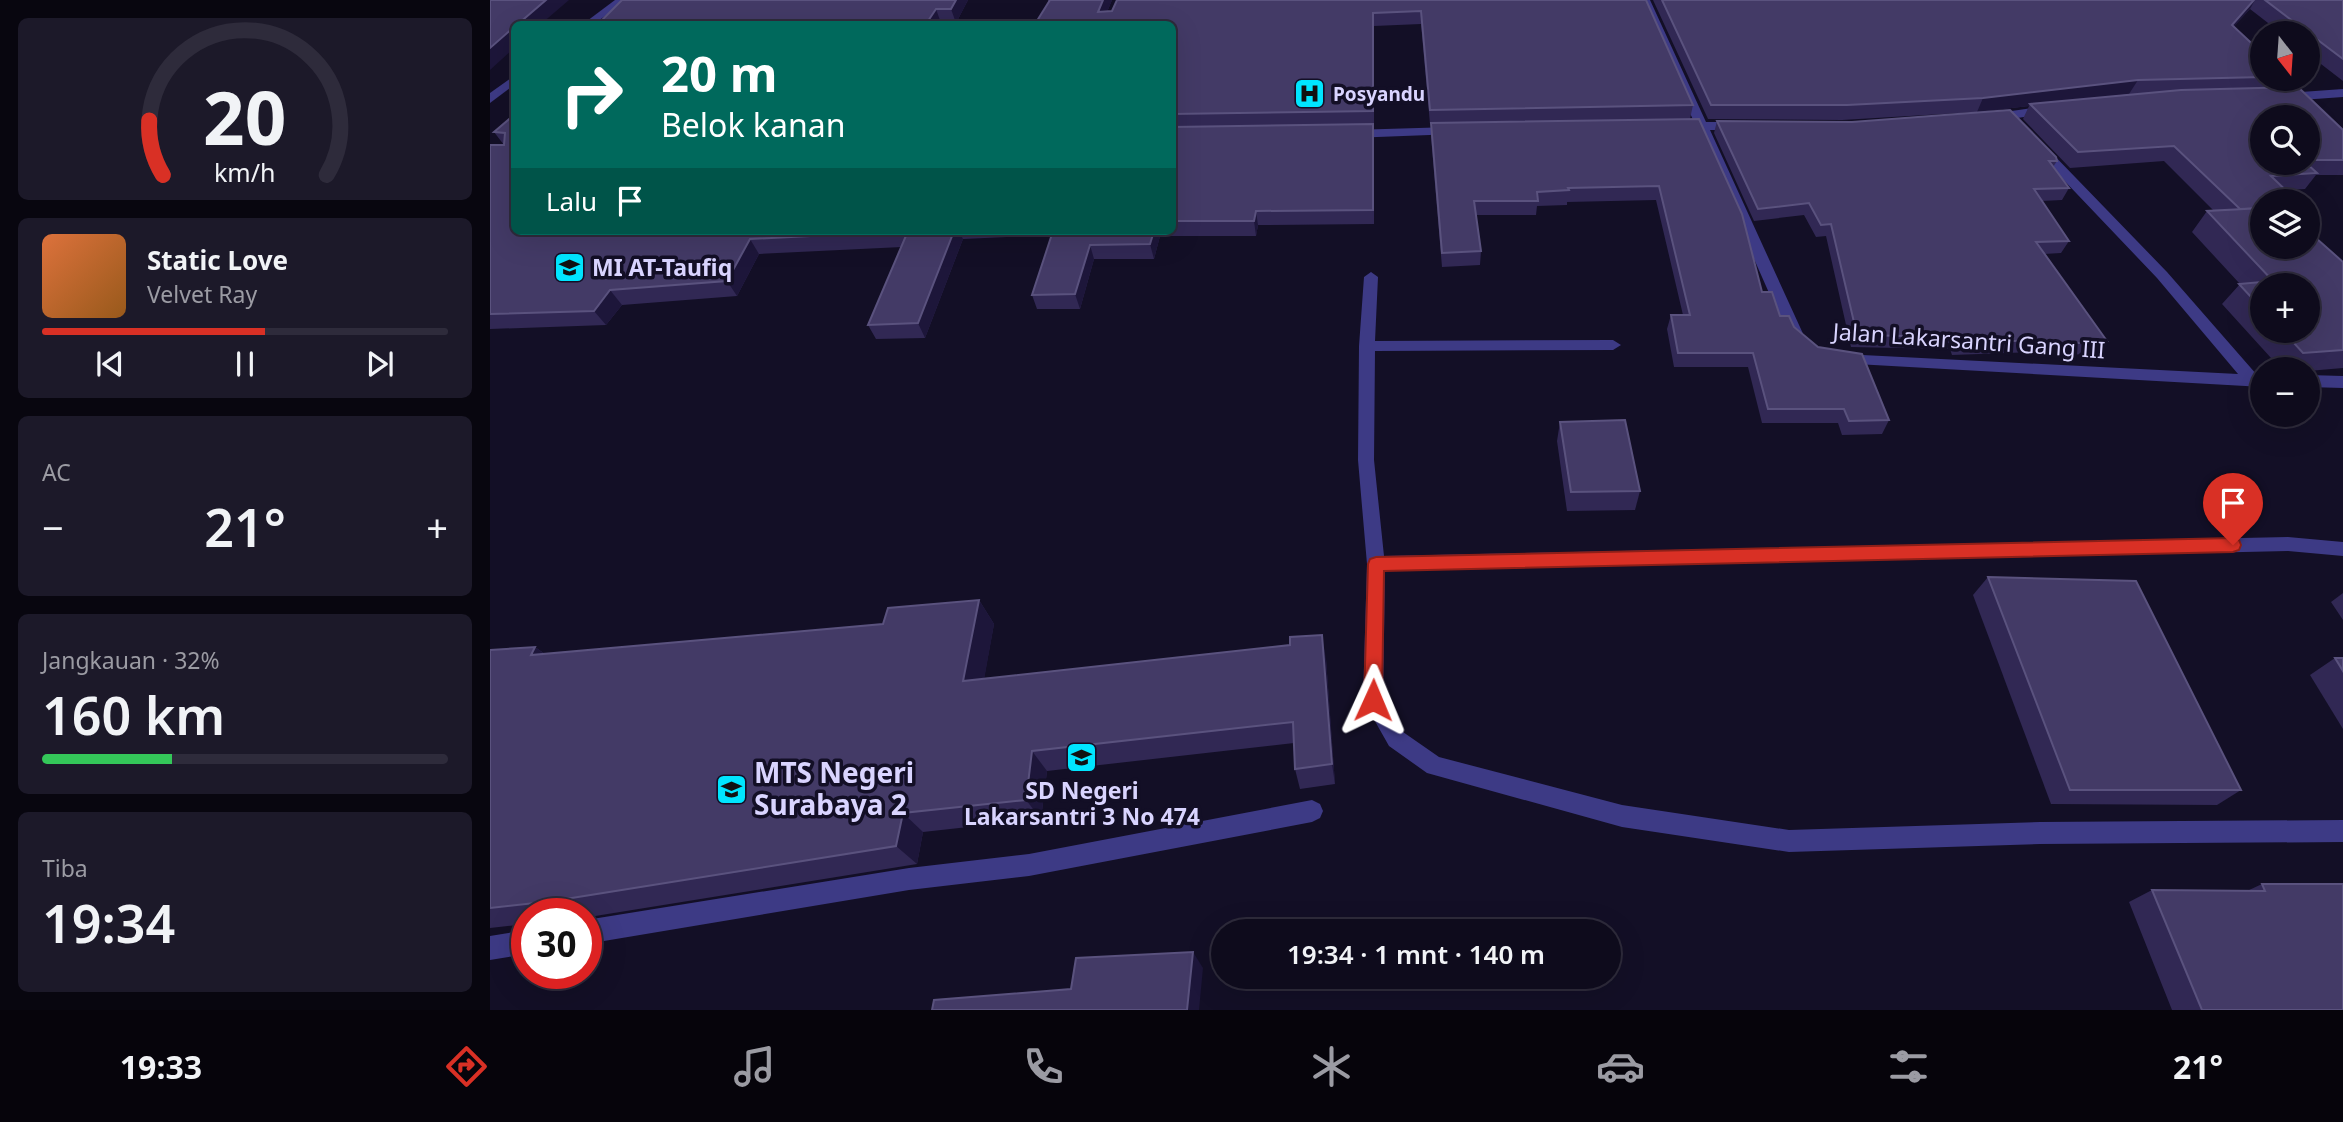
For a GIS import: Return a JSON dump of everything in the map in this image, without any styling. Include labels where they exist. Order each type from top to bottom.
[{"type":"street","points":[[592,21],[622,0]]},
{"type":"street","name":"Jalan Lakarsantri Gang III","points":[[1645,0],[1798,339],[1808,347]]},
{"type":"street","points":[[490,99],[511,82]]},
{"type":"street","points":[[2275,97],[2343,93]]},
{"type":"street","points":[[1978,119],[2019,126],[2060,108]]},
{"type":"street","points":[[1662,127],[1756,126]]},
{"type":"street","points":[[2019,126],[2162,275],[2250,372]]},
{"type":"street","points":[[1333,134],[1470,131]]},
{"type":"street","points":[[1371,277],[1367,346],[1366,460],[1376,564],[1373,700],[1396,739],[1434,766],[1622,816],[1789,841],[2040,833],[2343,831]]},
{"type":"street","points":[[1367,346],[1613,345]]},
{"type":"street","name":"Jalan Lakarsantri Gang III","points":[[1829,356],[1850,360],[2250,381]]},
{"type":"street","points":[[2320,381],[2343,382]]},
{"type":"street","points":[[1376,564],[2288,544],[2343,549]]},
{"type":"street","points":[[602,929],[909,879],[1029,865],[1312,811]]},
{"type":"street","points":[[490,948],[511,945]]},
{"type":"building","points":[[490,0],[546,0],[522,21],[511,21],[511,30],[490,48]]},
{"type":"building","points":[[622,0],[956,0],[951,9],[936,9],[928,21],[601,21]]},
{"type":"building","points":[[1050,0],[1103,0],[1098,12],[1112,11],[1117,0],[1646,0],[1693,105],[1430,110],[1421,11],[1373,13],[1373,111],[1176,114],[1176,21],[1037,21]]},
{"type":"building","points":[[1662,0],[2254,0],[2232,25],[2250,42],[2250,77],[2138,80],[1983,98],[1847,105],[1711,105]]},
{"type":"building","points":[[2265,0],[2343,0],[2343,59],[2320,42],[2320,21],[2293,21]]},
{"type":"building","points":[[2250,88],[2250,91],[2302,91],[2317,105],[2250,105],[2250,175],[2286,175],[2271,176],[2285,189],[2250,189],[2250,209],[2240,209],[2174,146],[2078,152],[2030,104],[2181,90]]},
{"type":"building","points":[[2320,108],[2343,130],[2343,160],[2320,160]]},
{"type":"building","points":[[2010,110],[2056,157],[2057,161],[2049,161],[2069,188],[2034,189],[2069,241],[2036,242],[2107,341],[2047,345],[2043,340],[1959,343],[1956,337],[1857,335],[1831,224],[1821,225],[1809,203],[1758,209],[1717,121],[1852,122]]},
{"type":"building","points":[[511,118],[511,235],[829,235],[750,239],[727,281],[610,290],[594,311],[490,314],[490,145],[504,145],[505,133],[494,132]]},
{"type":"building","points":[[1699,119],[1742,214],[1762,292],[1772,292],[1780,316],[1789,316],[1794,327],[1818,347],[1862,354],[1889,420],[1849,421],[1844,409],[1768,409],[1753,353],[1678,353],[1671,315],[1690,315],[1659,186],[1568,188],[1569,190],[1537,192],[1538,201],[1474,201],[1481,251],[1442,253],[1431,123]]},
{"type":"building","points":[[1373,124],[1373,210],[1256,211],[1254,221],[1176,221],[1176,127]]},
{"type":"building","points":[[2250,209],[2250,257],[2207,211]]},
{"type":"building","points":[[906,235],[952,235],[918,323],[868,325]]},
{"type":"building","points":[[1052,235],[1153,235],[1150,244],[1090,245],[1075,294],[1032,295]]},
{"type":"building","points":[[2320,242],[2343,262],[2343,350],[2303,353],[2294,343],[2320,343],[2320,273],[2265,273],[2252,259],[2320,259]]},
{"type":"building","points":[[2250,283],[2250,296],[2239,284]]},
{"type":"building","points":[[1625,420],[1640,491],[1571,492],[1560,422]]},
{"type":"building","points":[[1988,577],[2136,581],[2241,790],[2070,790]]},
{"type":"building","name":"MTS Negeri Surabaya 2","points":[[979,600],[963,681],[1290,645],[1290,637],[1322,635],[1332,764],[1295,769],[1293,722],[1032,751],[1026,800],[903,813],[896,846],[572,898],[511,898],[511,906],[490,908],[490,650],[535,647],[531,655],[883,624],[888,608]]},
{"type":"building","points":[[2335,658],[2343,658],[2343,671]]},
{"type":"building","points":[[2262,884],[2343,884],[2343,1010],[2202,1010],[2152,890],[2265,891]]},
{"type":"building","points":[[1193,952],[1187,1010],[932,1010],[934,1000],[1071,989],[1076,958]]},
{"type":"place","name":"Posyandu","points":[[1310,94]]},
{"type":"place","name":"MI AT-Taufiq","points":[[569,268]]},
{"type":"place","name":"SD Negeri Lakarsantri 3 No 474","points":[[1082,757]]},
{"type":"place","name":"MTS Negeri Surabaya 2","points":[[731,789]]},
{"type":"route","points":[[1373,700],[1376,564],[2233,545]]}]
